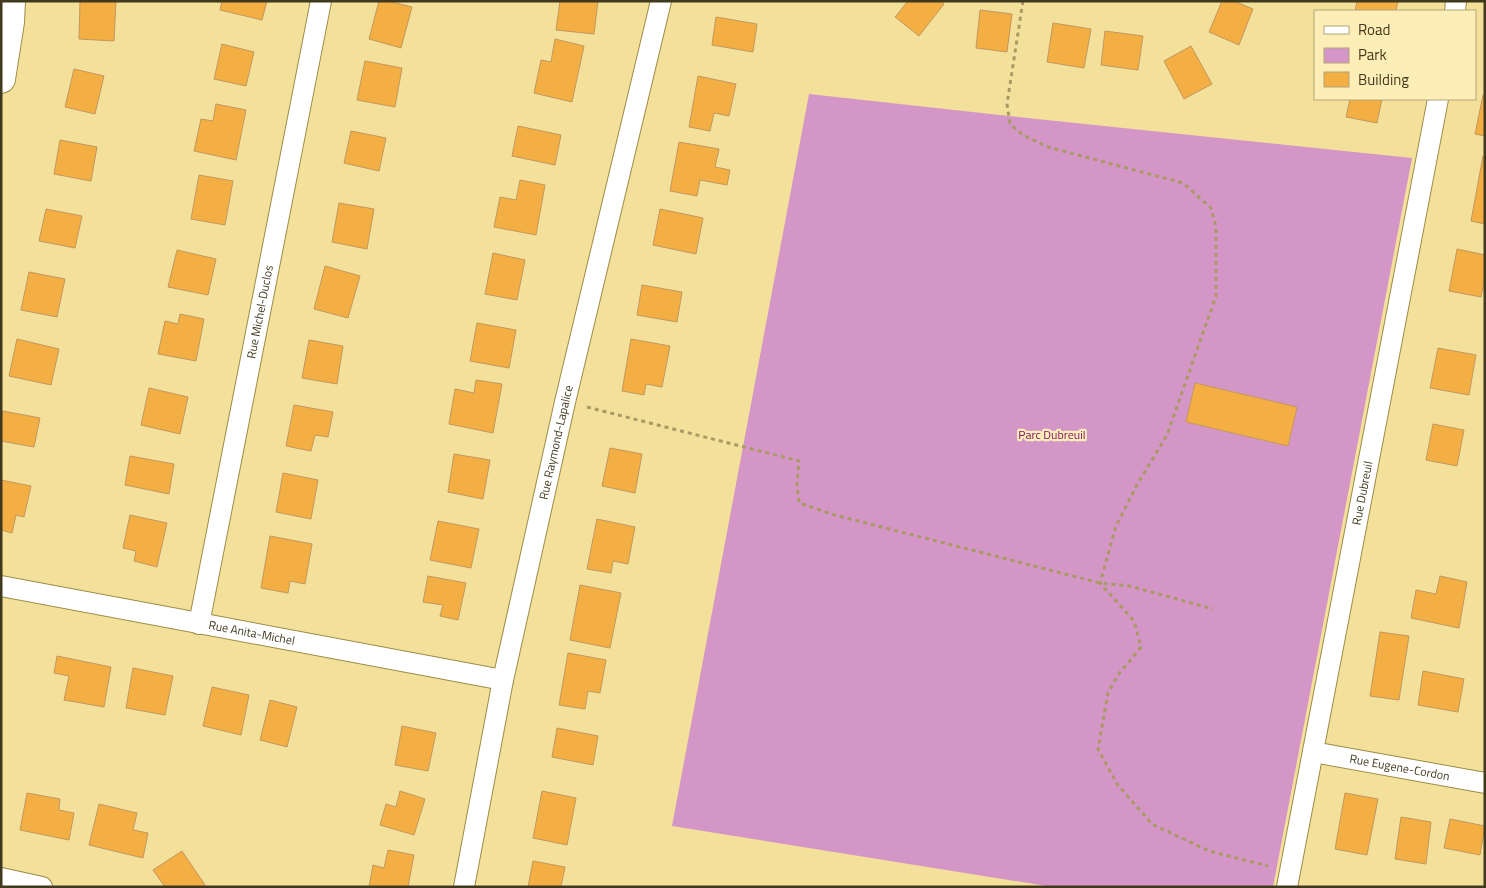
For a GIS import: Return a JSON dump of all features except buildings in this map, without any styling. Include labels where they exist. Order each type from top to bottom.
[{"type":"street","points":[[1,79],[10,22],[11,1]]},
{"type":"street","name":"Rue Michel-Duclos","points":[[199,624],[321,1]]},
{"type":"street","name":"Rue Raymond-Lapalice","points":[[464,887],[503,680],[565,402],[661,1]]},
{"type":"street","name":"Rue Dubreuil","points":[[1289,880],[1438,100]]},
{"type":"street","name":"Rue Anita-Michel","points":[[1,586],[503,680]]},
{"type":"street","name":"Rue Eugene-Cordon","points":[[1313,752],[1485,783]]},
{"type":"street","points":[[1,878],[42,887]]},
{"type":"path","points":[[1023,1],[1007,104],[1010,124],[1023,135],[1048,147],[1183,183],[1210,208],[1216,227],[1216,296],[1167,435],[1138,483],[1116,526],[1100,583]]},
{"type":"path","points":[[565,402],[800,461],[797,485],[799,503],[826,512],[1100,583],[1130,586],[1213,609]]},
{"type":"path","points":[[1100,583],[1134,621],[1141,647],[1118,675],[1108,692],[1098,749],[1116,784],[1152,824],[1209,851],[1289,880]]},
{"type":"green space","name":"Parc Dubreuil","points":[[809,94],[1412,158],[1273,887],[1053,887],[672,826]]}]
